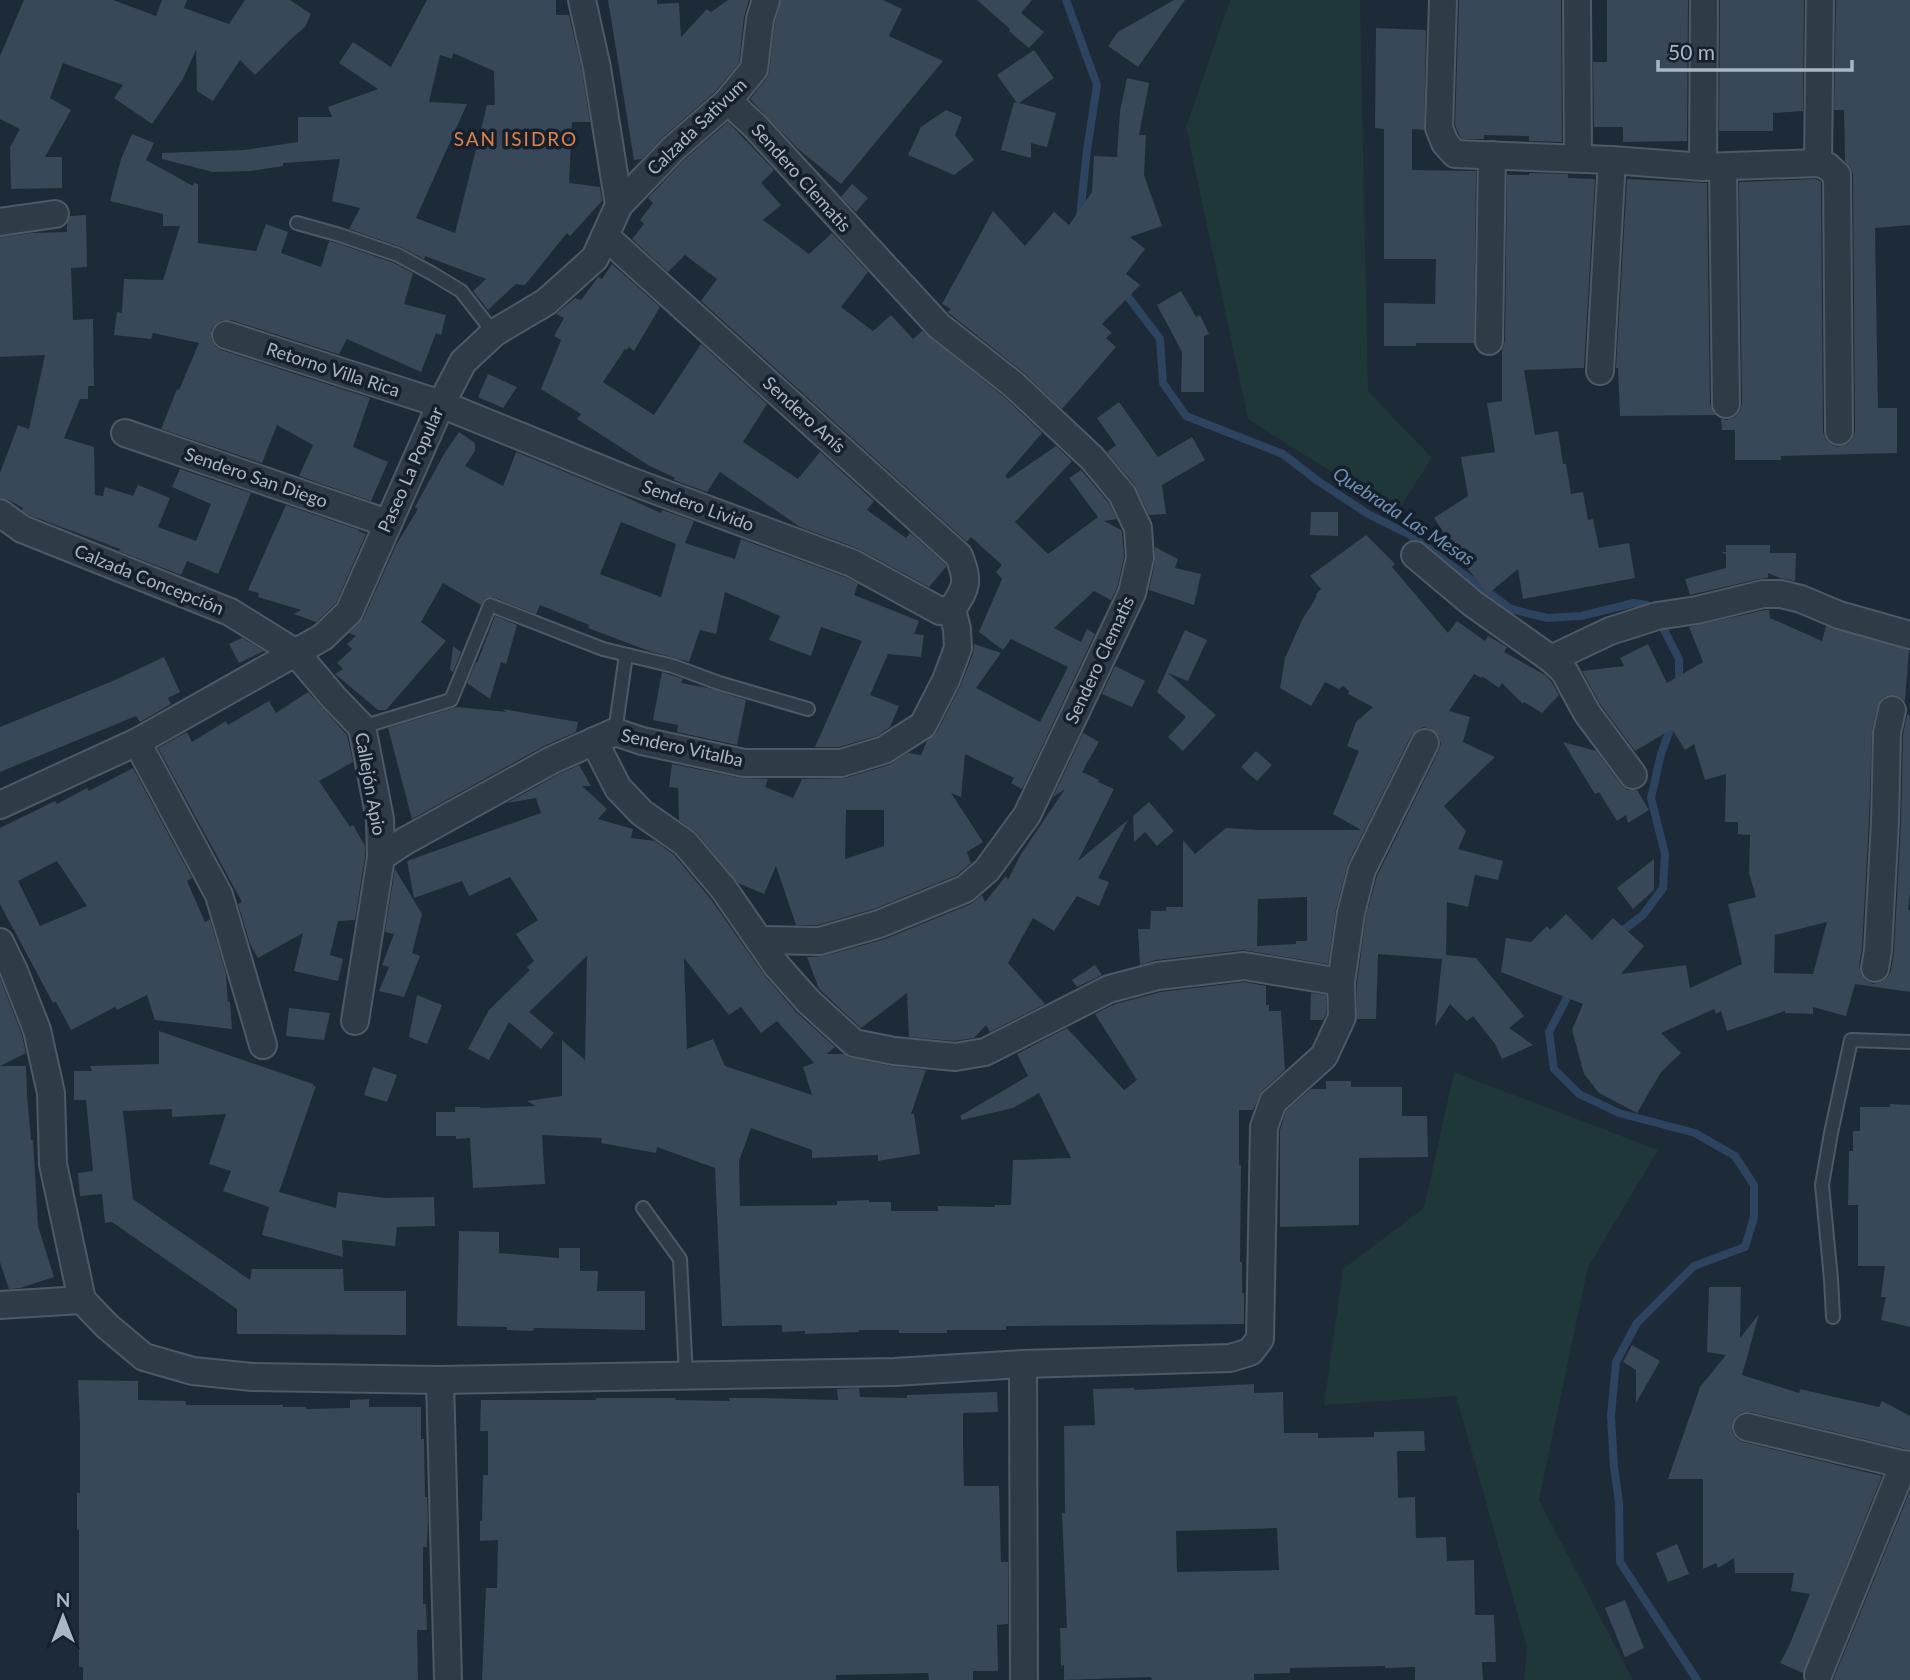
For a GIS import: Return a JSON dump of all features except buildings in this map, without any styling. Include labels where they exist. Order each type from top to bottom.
[{"type":"street","points":[[582,0],[597,68],[619,205]]},
{"type":"street","name":"Calzada Sativum","points":[[619,205],[674,148],[728,101],[754,69],[760,19],[766,0]]},
{"type":"street","points":[[1443,0],[1439,128],[1445,142],[1455,154],[1578,158],[1713,168],[1818,163],[1827,166],[1837,175],[1839,431]]},
{"type":"street","points":[[1577,0],[1578,158]]},
{"type":"street","points":[[1704,0],[1726,404]]},
{"type":"street","points":[[1818,163],[1821,0]]},
{"type":"street","name":"Sendero Clematis","points":[[728,101],[755,126],[939,326],[1013,384],[1092,458],[1122,494],[1138,528],[1140,558],[1132,593],[1027,815],[987,870],[965,889],[879,924],[820,942],[759,940]]},
{"type":"street","points":[[1489,341],[1492,155]]},
{"type":"street","points":[[1600,372],[1612,160]]},
{"type":"street","name":"Paseo La Popular","points":[[0,805],[137,742],[323,637],[349,611],[441,404],[463,362],[494,332],[546,302],[595,258],[619,205]]},
{"type":"street","points":[[0,222],[55,214]]},
{"type":"street","name":"Sendero Anís","points":[[605,236],[959,556],[966,574],[964,592],[953,609]]},
{"type":"street","name":"Retorno Villa Rica","points":[[226,335],[441,404]]},
{"type":"street","name":"Sendero Livido","points":[[441,404],[625,479],[852,563],[940,611],[953,609]]},
{"type":"street","name":"Sendero San Diego","points":[[125,433],[387,523]]},
{"type":"street","name":"Calzada Concepción","points":[[0,513],[22,529],[230,612],[296,653]]},
{"type":"street","points":[[1415,555],[1472,603],[1564,671],[1587,713],[1633,775]]},
{"type":"street","points":[[1551,659],[1610,631],[1657,616],[1709,608],[1762,594],[1781,594],[1801,599],[1839,615],[1910,635]]},
{"type":"street","name":"Sendero Vitalba","points":[[381,857],[552,760],[605,737],[642,741],[744,763],[841,763],[884,750],[923,725],[946,680],[958,648],[953,609]]},
{"type":"street","name":"Callejón Apio","points":[[296,653],[362,727],[380,819],[381,857],[355,1021]]},
{"type":"street","points":[[1875,968],[1885,822],[1886,733],[1892,710]]},
{"type":"street","points":[[605,737],[618,788],[642,813],[685,843],[723,888],[777,966],[807,1001],[854,1043],[894,1051],[955,1057],[985,1052],[1109,989],[1158,976],[1244,966],[1340,982]]},
{"type":"street","points":[[137,742],[219,895],[263,1045]]},
{"type":"street","points":[[4,958],[37,1030],[51,1093],[54,1164],[82,1300],[107,1326],[144,1357],[193,1371],[252,1377],[440,1380],[895,1371],[1230,1358],[1250,1352],[1260,1339],[1264,1127],[1273,1102],[1324,1056],[1342,1017],[1340,982],[1351,913],[1362,870],[1424,743]]},
{"type":"street","points":[[0,1305],[82,1300]]},
{"type":"street","points":[[1023,1364],[1024,1680]]},
{"type":"street","points":[[440,1380],[448,1680]]},
{"type":"street","points":[[1747,1427],[1907,1465],[1818,1675]]},
{"type":"lane","points":[[297,223],[398,256],[433,274],[461,291],[494,332]]},
{"type":"lane","points":[[362,727],[451,700],[490,605],[603,649],[673,666],[719,683],[808,709]]},
{"type":"lane","points":[[605,737],[626,655]]},
{"type":"lane","points":[[1833,1317],[1822,1185],[1851,1040],[1910,1042]]},
{"type":"lane","points":[[643,1208],[680,1259],[686,1376]]},
{"type":"green space","points":[[1230,0],[1360,0],[1368,391],[1432,458],[1396,513],[1248,419],[1186,127]]},
{"type":"green space","points":[[1454,1072],[1658,1150],[1588,1267],[1539,1500],[1633,1680],[1524,1680],[1527,1647],[1456,1396],[1324,1405],[1343,1269],[1424,1208]]},
{"type":"waterway","name":"Quebrada Las Mesas","points":[[1066,0],[1097,85],[1080,217]]},
{"type":"waterway","name":"Quebrada Las Mesas","points":[[1123,290],[1160,339],[1163,383],[1186,416],[1283,454],[1368,514],[1410,535],[1511,609],[1547,618],[1581,616],[1634,603],[1647,605],[1657,616],[1679,659],[1679,684]]},
{"type":"waterway","name":"Quebrada Las Mesas","points":[[1617,935],[1643,915],[1663,888],[1665,854],[1651,798],[1661,754],[1673,721]]},
{"type":"waterway","name":"Quebrada Las Mesas","points":[[1571,990],[1549,1032],[1554,1069],[1579,1094],[1619,1113],[1695,1133],[1735,1156],[1754,1185],[1754,1217],[1745,1247],[1694,1266],[1637,1323],[1616,1362],[1611,1416],[1619,1502],[1620,1562],[1697,1680]]},
{"type":"district","name":"SAN ISIDRO","points":[[516,139]]}]
